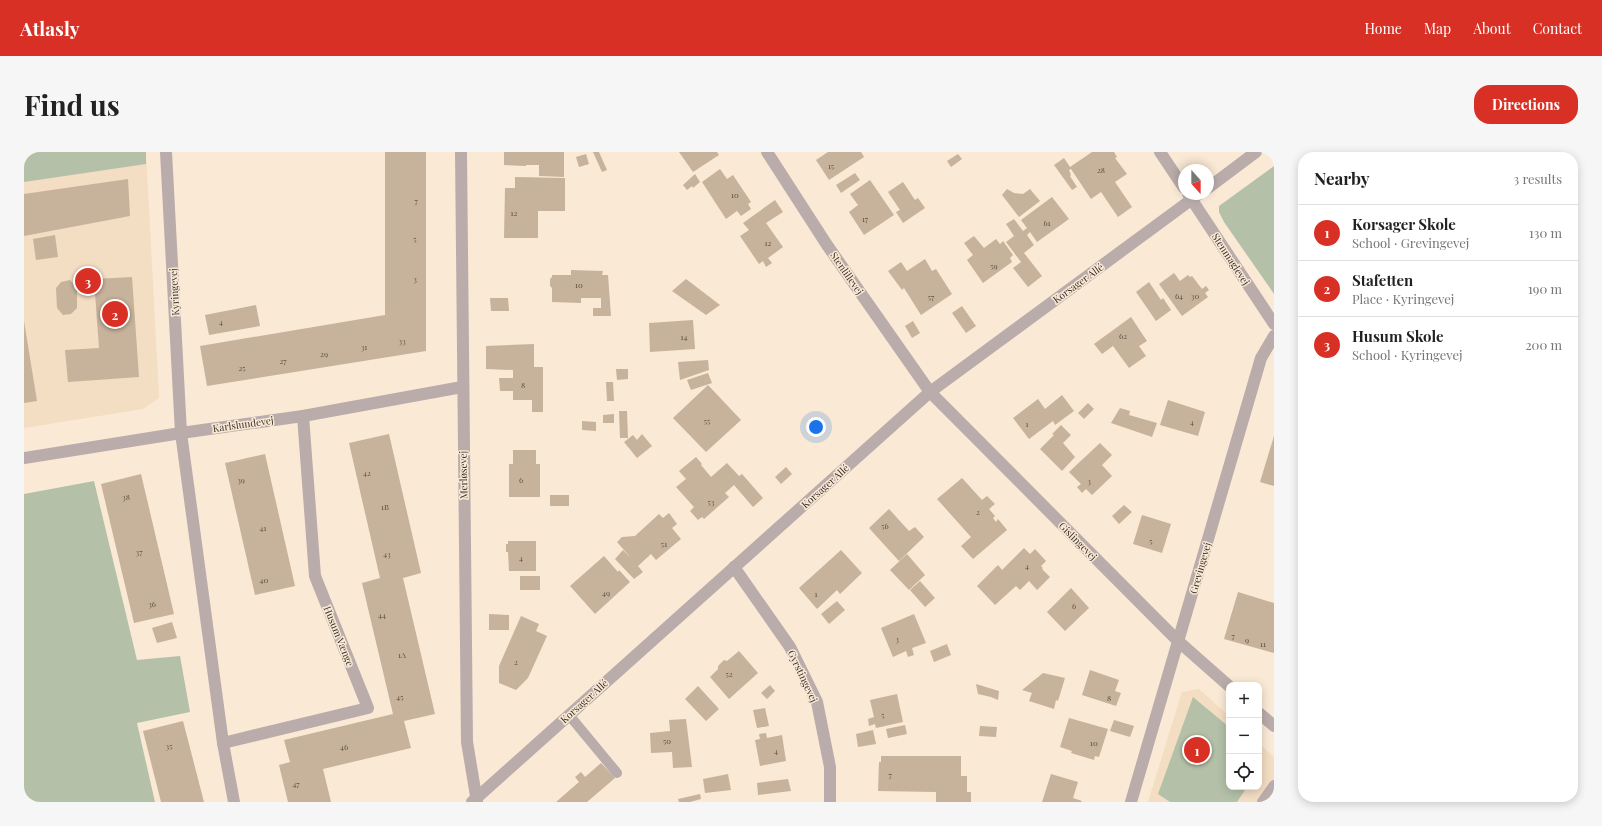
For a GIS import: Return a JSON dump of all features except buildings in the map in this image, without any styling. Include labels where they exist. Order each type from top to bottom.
[{"type":"street","name":"Kyringevej","points":[[166,152],[181,433]]},
{"type":"street","name":"Merløsevej","points":[[461,152],[462,387],[467,742],[475,801]]},
{"type":"street","name":"Stenlillevej","points":[[767,152],[827,245],[930,392]]},
{"type":"street","points":[[1160,152],[1178,179]]},
{"type":"street","points":[[1214,184],[1256,152]]},
{"type":"street","name":"Korsager Allé","points":[[475,801],[930,392],[1188,200]]},
{"type":"street","name":"Stenmaglevej","points":[[1196,200],[1274,324]]},
{"type":"street","name":"Grevingevej","points":[[1131,802],[1260,358],[1274,336]]},
{"type":"street","name":"Karlslundevej","points":[[24,458],[181,433],[303,416],[462,387]]},
{"type":"street","name":"Gislingevej","points":[[930,392],[1178,641],[1226,683]]},
{"type":"street","name":"Husum Vænge","points":[[223,743],[368,708],[315,576],[303,416]]},
{"type":"street","points":[[181,433],[223,743],[234,802]]},
{"type":"street","name":"Gyrstingevej","points":[[734,567],[790,647],[817,702],[830,767],[830,802]]},
{"type":"street","points":[[1262,716],[1274,726]]},
{"type":"lane","points":[[569,715],[617,773]]},
{"type":"lane","points":[[1262,802],[1274,785]]},
{"type":"shaded area","points":[[24,152],[146,152],[159,398],[143,409],[24,428]]},
{"type":"shaded area","points":[[1199,689],[1226,713],[1226,790],[1262,790],[1262,746],[1274,757],[1274,802],[1148,802],[1182,692]]},
{"type":"green space","points":[[24,152],[146,152],[146,164],[24,182]]},
{"type":"green space","points":[[1274,166],[1274,294],[1224,222],[1219,212],[1219,206]]},
{"type":"green space","points":[[94,481],[137,660],[180,656],[190,712],[137,723],[155,802],[24,802],[24,494]]},
{"type":"green space","points":[[1193,697],[1226,724],[1226,790],[1245,790],[1237,802],[1170,802],[1158,794]]},
{"type":"place","name":"Husum Skole","points":[[88,281]]},
{"type":"place","name":"Stafetten","points":[[115,314]]},
{"type":"place","name":"Korsager Skole","points":[[1197,750]]}]
